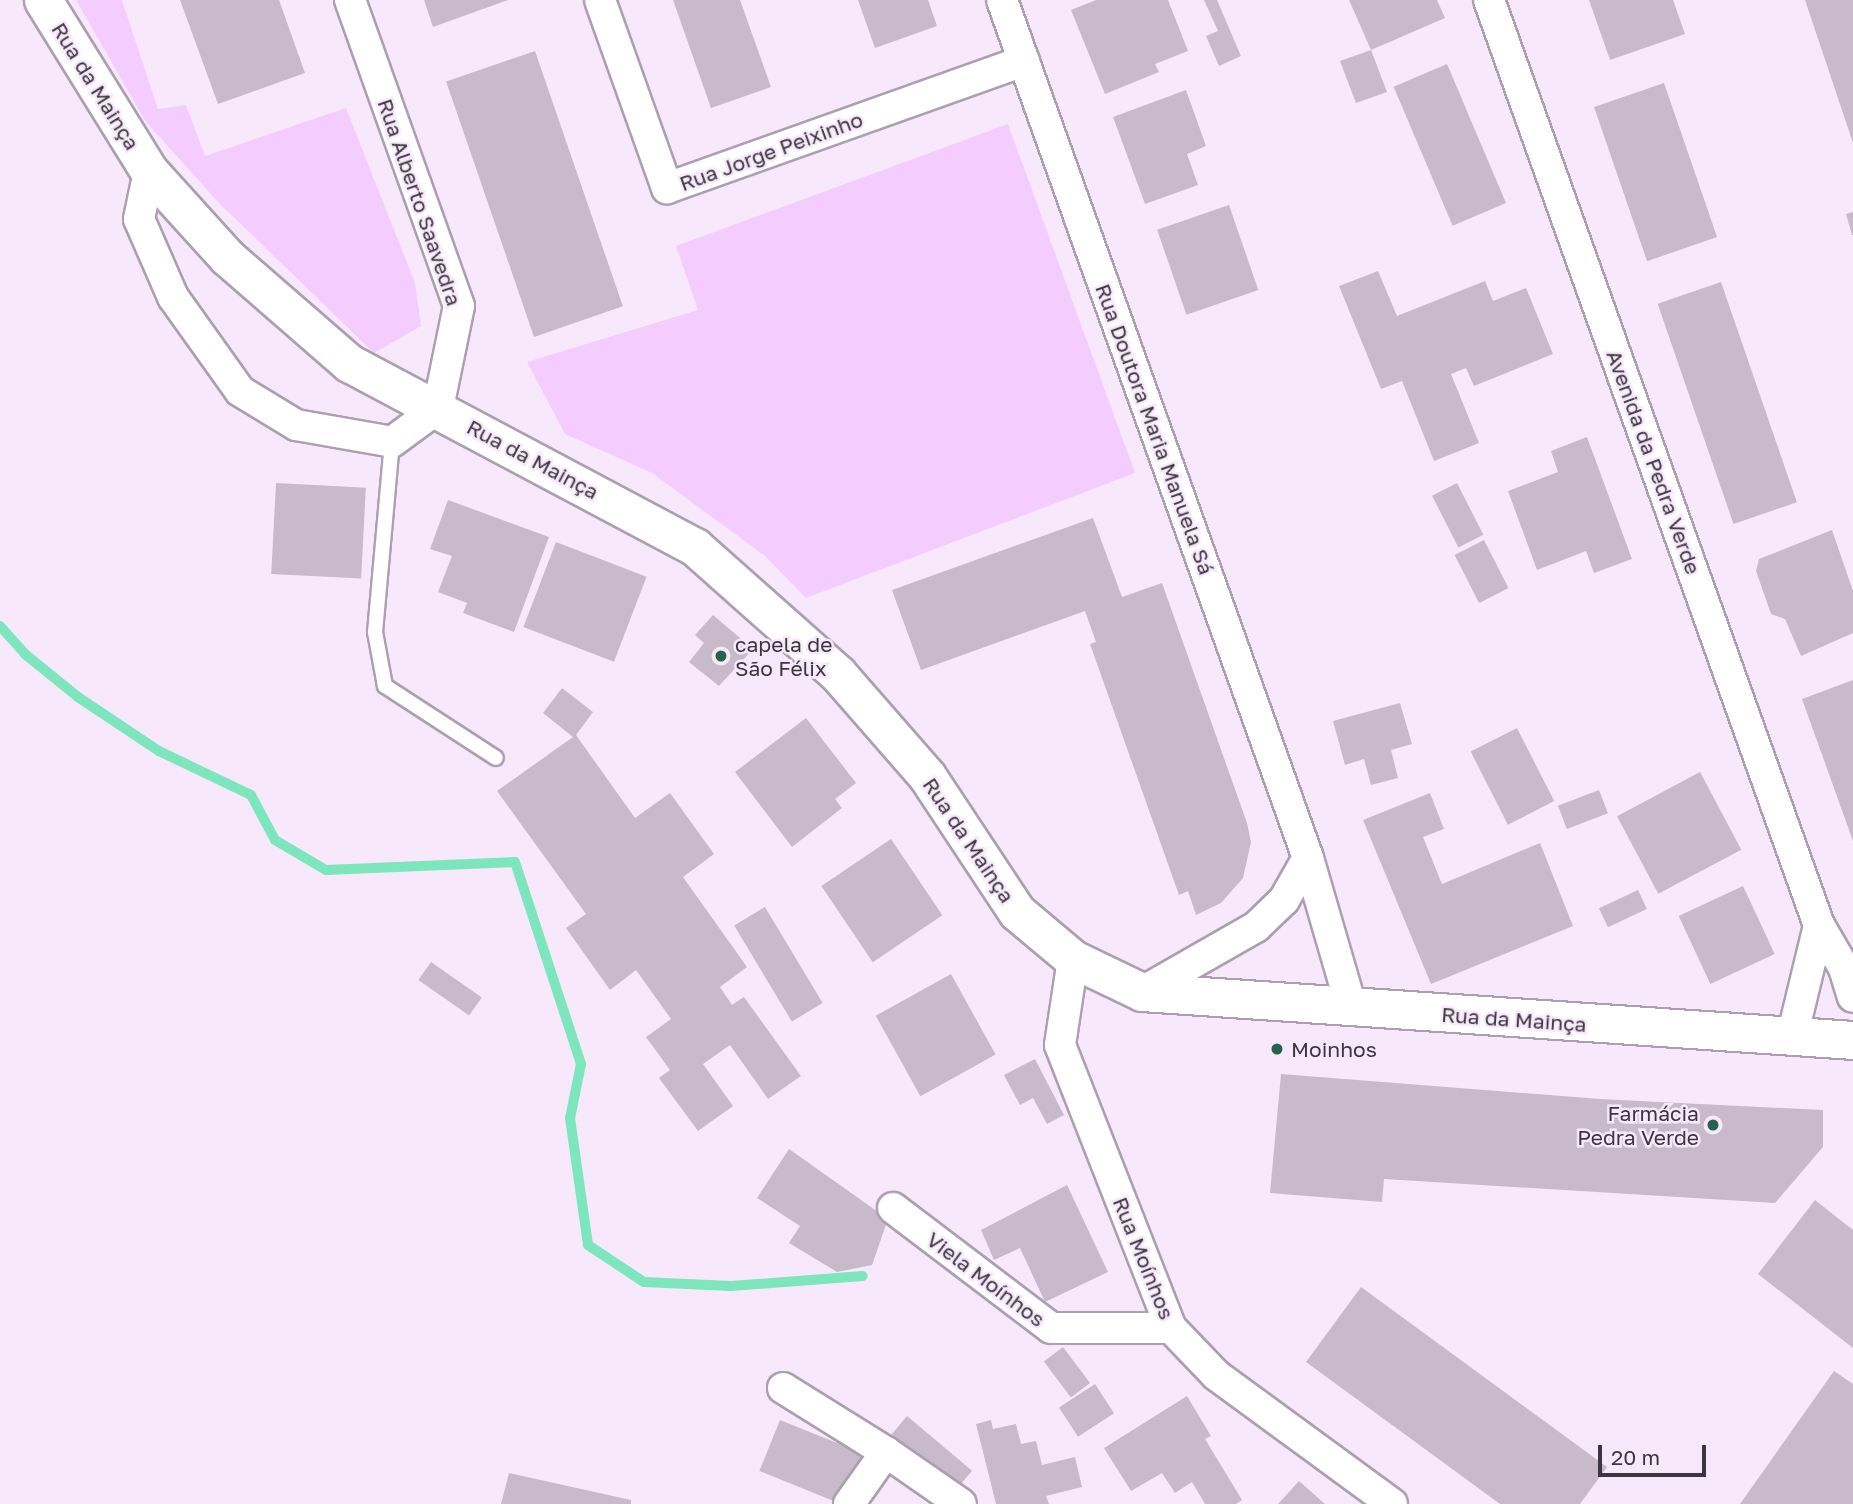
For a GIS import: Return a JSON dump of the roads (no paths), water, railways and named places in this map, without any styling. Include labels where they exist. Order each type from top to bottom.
[{"type":"street","name":"Rua da Mainça","points":[[43,0],[149,171],[227,257],[349,363],[695,547],[838,674],[926,776],[1017,912],[1073,959],[1142,992],[1352,1009],[1853,1040]]},
{"type":"street","name":"Rua Alberto Saavedra","points":[[350,0],[459,306],[438,408]]},
{"type":"street","name":"Rua Jorge Peixinho","points":[[600,0],[667,188],[1024,61]]},
{"type":"street","name":"Rua Doutora Maria Manuela Sá","points":[[1002,0],[1308,859],[1352,1009]]},
{"type":"street","name":"Avenida da Pedra Verde","points":[[1489,0],[1819,925],[1844,968],[1853,997]]},
{"type":"street","name":"Rua da Mainça","points":[[149,171],[139,219],[173,297],[240,391],[296,425],[392,442]]},
{"type":"street","points":[[392,442],[438,408]]},
{"type":"street","points":[[1142,992],[1256,927],[1284,900],[1308,859]]},
{"type":"street","points":[[1792,1037],[1819,925]]},
{"type":"street","name":"Rua Moínhos","points":[[1073,959],[1060,1045],[1171,1328],[1216,1375],[1392,1504]]},
{"type":"street","name":"Viela Moínhos","points":[[893,1208],[1051,1328],[1171,1328]]},
{"type":"street","points":[[783,1388],[886,1452],[961,1504]]},
{"type":"street","points":[[849,1504],[886,1452]]},
{"type":"lane","points":[[392,442],[375,632],[385,686],[496,758]]},
{"type":"waterway","points":[[0,626],[25,654],[78,697],[159,751],[251,795],[275,840],[326,870],[515,862],[581,1064],[570,1118],[588,1245],[644,1282],[731,1286],[863,1276]]},
{"type":"place","name":"capela de São Félix","points":[[721,656]]},
{"type":"place","name":"Moinhos","points":[[1277,1049]]},
{"type":"place","name":"Farmácia Pedra Verde","points":[[1713,1125]]}]
